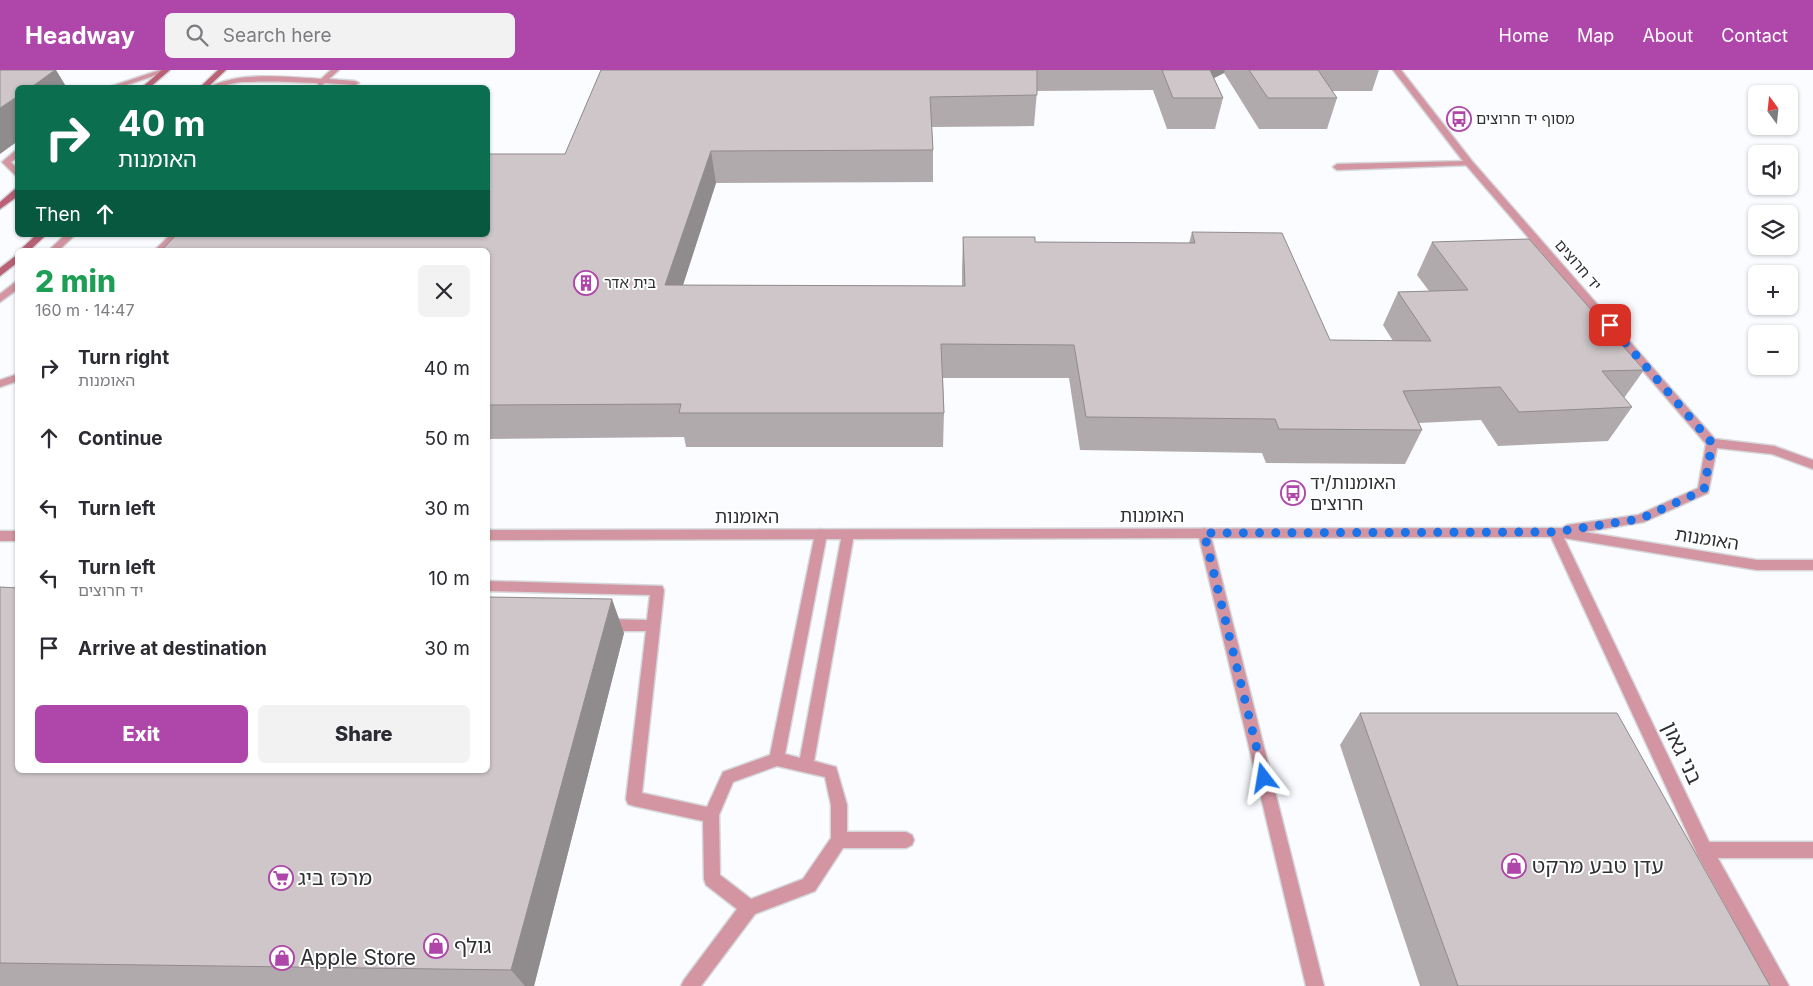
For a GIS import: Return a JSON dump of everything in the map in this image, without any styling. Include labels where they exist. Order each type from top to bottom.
[{"type":"street","points":[[205,85],[222,70]]},
{"type":"street","points":[[278,85],[295,70]]},
{"type":"street","points":[[320,84],[335,70]]},
{"type":"street","name":"יד חרוצים","points":[[1397,70],[1470,164],[1712,443]]},
{"type":"street","points":[[118,85],[165,71]]},
{"type":"street","points":[[148,85],[165,71]]},
{"type":"street","points":[[222,85],[239,80],[285,79],[320,84],[355,83]]},
{"type":"street","points":[[15,155],[6,162],[15,172]]},
{"type":"street","points":[[1336,167],[1470,164]]},
{"type":"street","points":[[0,206],[15,194]]},
{"type":"street","points":[[27,248],[39,237]]},
{"type":"street","points":[[56,248],[68,237]]},
{"type":"street","points":[[162,248],[173,237]]},
{"type":"street","points":[[0,273],[15,259]]},
{"type":"street","points":[[0,299],[15,286]]},
{"type":"street","points":[[0,384],[15,378]]},
{"type":"street","points":[[1555,532],[1640,519],[1704,490],[1712,443],[1774,450],[1813,465]]},
{"type":"street","name":"האומנות","points":[[490,535],[1555,532],[1757,565],[1813,565]]},
{"type":"street","name":"בני גאון","points":[[1555,532],[1704,850],[1780,986]]},
{"type":"street","points":[[1204,533],[1316,986]]},
{"type":"street","points":[[777,759],[821,534]]},
{"type":"street","points":[[806,766],[848,534]]},
{"type":"street","points":[[0,536],[15,536]]},
{"type":"street","points":[[490,586],[656,590],[634,799],[711,815]]},
{"type":"street","points":[[595,625],[653,626]]},
{"type":"street","points":[[690,986],[749,908],[809,885],[839,840],[839,805],[831,772],[777,759],[728,777],[711,815],[712,879],[749,908]]},
{"type":"street","points":[[839,840],[906,840]]},
{"type":"street","points":[[1704,850],[1813,850]]},
{"type":"building","points":[[0,70],[55,70],[34,85],[15,85],[15,98],[0,108]]},
{"type":"building","points":[[601,70],[1037,70],[1037,95],[930,97],[933,150],[711,151],[665,285],[965,286],[963,237],[1035,237],[1035,242],[1195,243],[1192,232],[1282,233],[1330,340],[1431,341],[1398,292],[1468,290],[1432,242],[1529,239],[1644,370],[1602,371],[1632,407],[1519,412],[1500,387],[1403,391],[1422,430],[1279,429],[1275,419],[1086,417],[1074,345],[941,344],[944,413],[679,413],[681,404],[490,405],[490,248],[164,248],[174,237],[490,237],[490,154],[565,154]]},
{"type":"building","points":[[1162,70],[1210,70],[1223,98],[1173,98]]},
{"type":"building","points":[[1249,70],[1318,70],[1337,98],[1268,98]]},
{"type":"building","name":"מרכז ביג","points":[[0,587],[15,588],[15,773],[490,773],[490,597],[612,599],[511,970],[0,963]]},
{"type":"building","name":"עדן טבע מרקט","points":[[1360,713],[1617,713],[1770,986],[1458,986]]},
{"type":"place","name":"מסוף יד חרוצים","points":[[1459,119]]},
{"type":"place","name":"בית אדר","points":[[586,283]]},
{"type":"place","name":"האומנות/יד חרוצים","points":[[1293,493]]},
{"type":"place","name":"עדן טבע מרקט","points":[[1514,866]]},
{"type":"place","name":"מרכז ביג","points":[[281,878]]},
{"type":"place","name":"גולף","points":[[436,946]]},
{"type":"place","name":"Apple Store","points":[[282,958]]},
{"type":"route","points":[[1264,778],[1204,533],[1555,532],[1640,519],[1704,490],[1712,443],[1610,325]]}]
